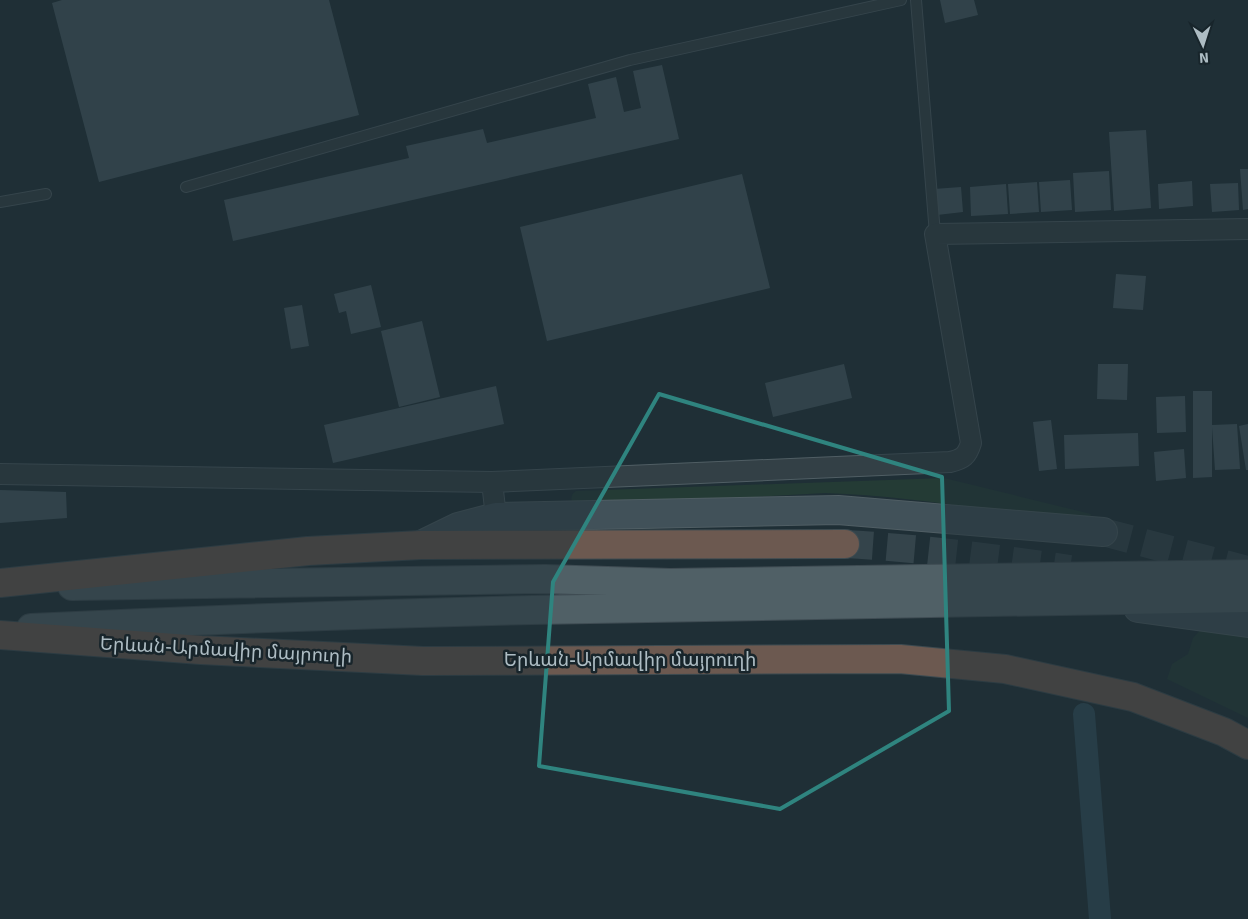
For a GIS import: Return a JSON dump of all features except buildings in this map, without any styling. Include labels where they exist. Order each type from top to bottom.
[{"type":"highway","points":[[0,585],[308,551],[421,545],[845,544]]},
{"type":"highway","name":"Երևան-Արմավիր մայրուղի","points":[[0,635],[201,650],[423,661],[900,659],[1005,669],[1133,697],[1224,732],[1248,745]]},
{"type":"main road","points":[[0,585],[545,579],[670,583],[1248,574]]},
{"type":"main road","points":[[0,630],[245,619],[533,610],[1248,598]]},
{"type":"street","points":[[0,474],[492,482],[950,462],[962,459],[968,452],[970,443],[935,234],[1248,229]]},
{"type":"street","points":[[492,482],[496,517]]},
{"type":"street","points":[[421,545],[458,527],[496,517],[838,510],[1104,532]]},
{"type":"street","points":[[1086,602],[1248,623]]},
{"type":"lane","points":[[186,187],[630,60],[901,0]]},
{"type":"lane","points":[[916,0],[935,234]]},
{"type":"lane","points":[[0,202],[46,194]]},
{"type":"highlighted area","points":[[659,394],[942,477],[949,711],[780,809],[539,766],[553,582]]},
{"type":"green space","points":[[944,478],[1091,514],[1087,525],[924,501],[825,493],[577,507],[573,505],[571,499],[576,491]]},
{"type":"green space","points":[[1206,624],[1248,632],[1248,718],[1167,679],[1172,664],[1188,654],[1193,638]]},
{"type":"waterway","points":[[1084,714],[1100,919]]},
{"type":"tunnel","points":[[1103,532],[1247,570]]},
{"type":"tunnel","points":[[845,544],[958,554],[1070,569]]}]
